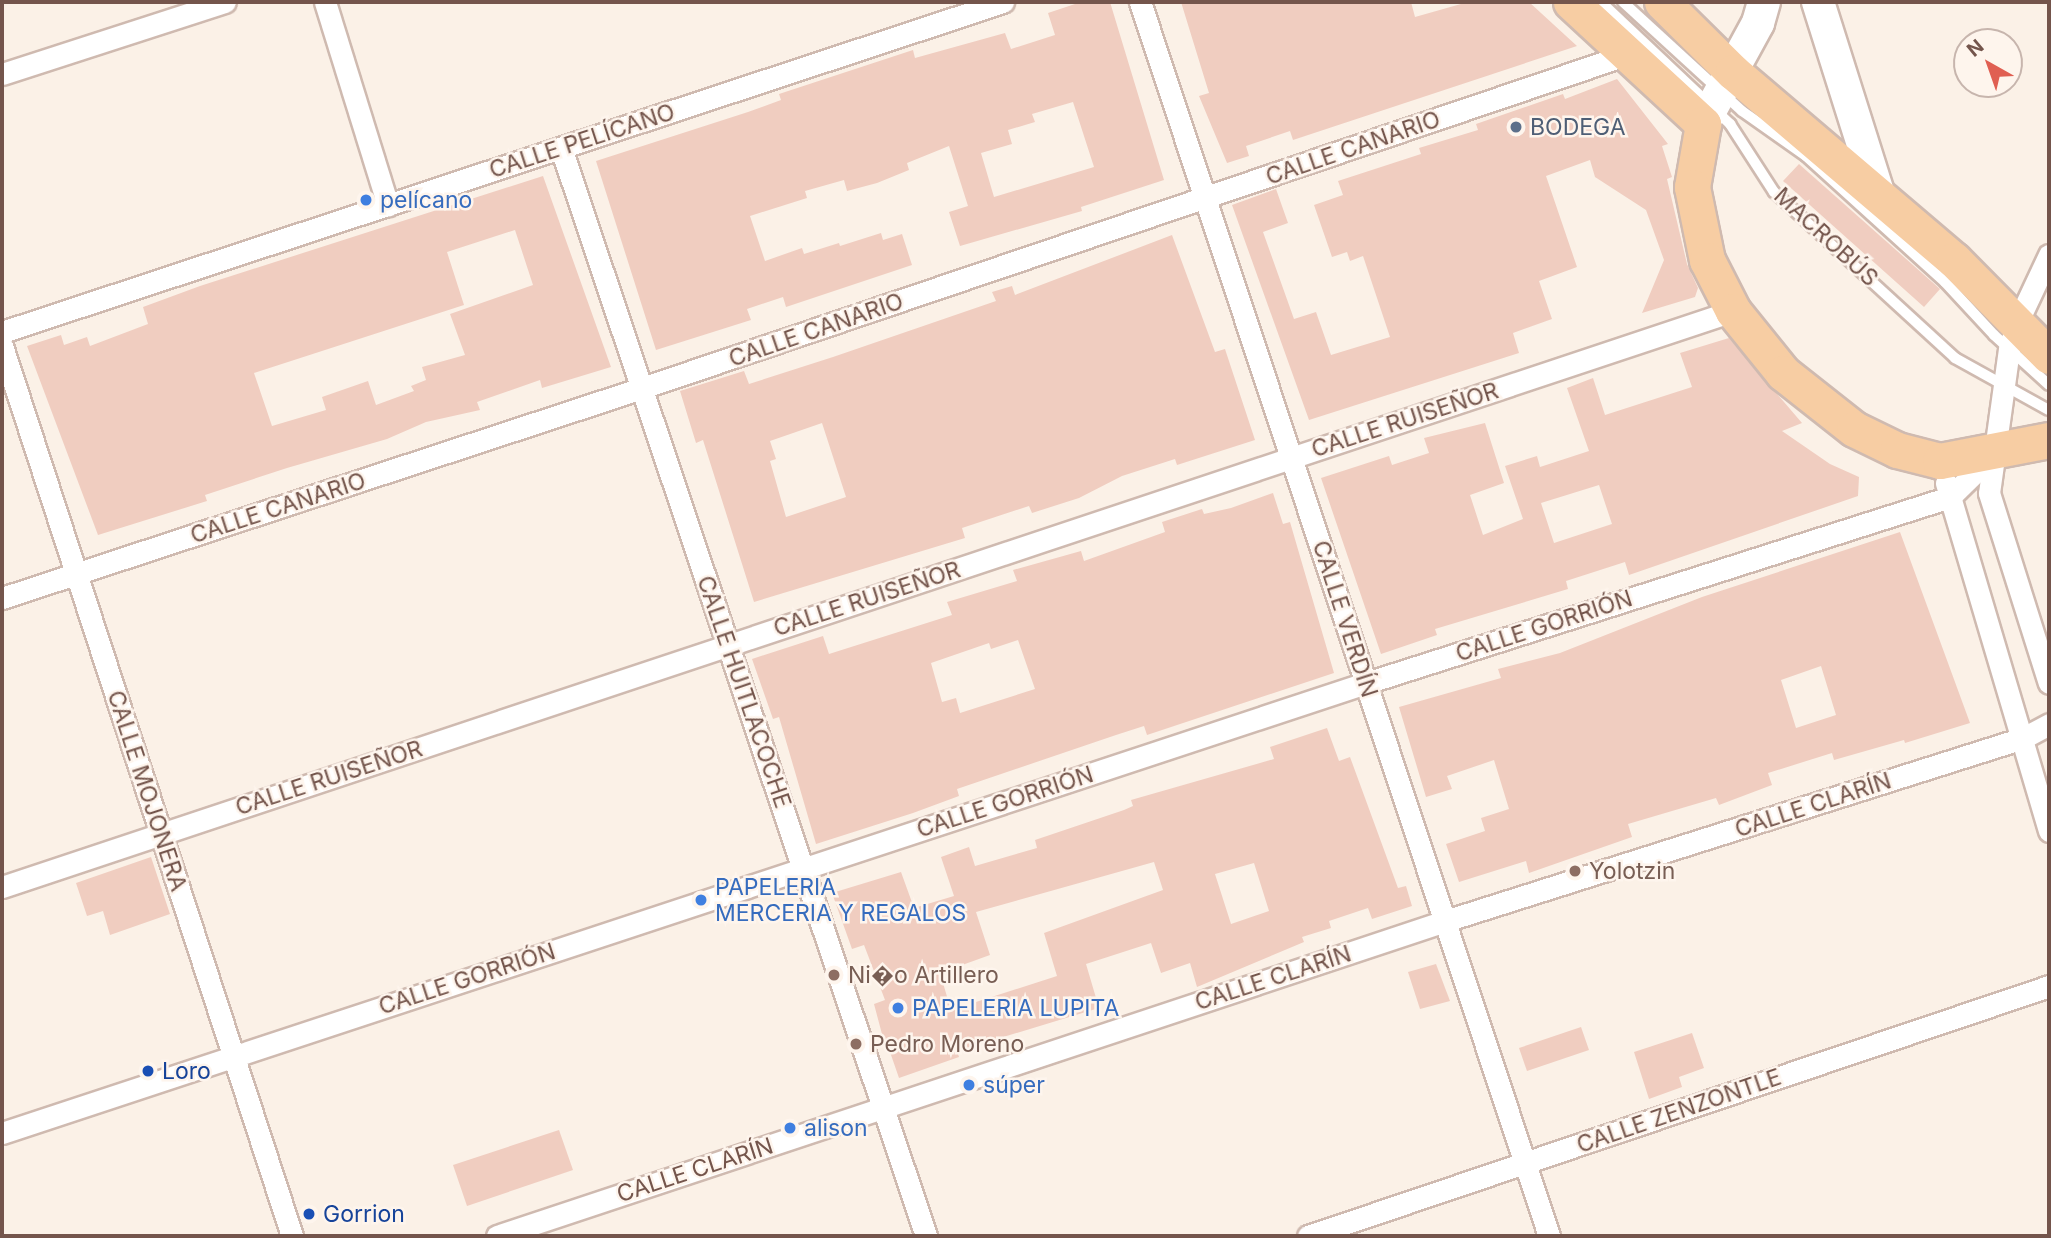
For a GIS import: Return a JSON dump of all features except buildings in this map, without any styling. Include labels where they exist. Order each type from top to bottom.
[{"type":"main road","points":[[1572,2],[1628,54],[1718,98],[1878,192],[1954,260],[2013,337],[2049,356]]},
{"type":"main road","points":[[1662,2],[1718,98]]},
{"type":"main road","points":[[1764,2],[1718,98],[1692,187],[1697,225],[1707,260],[1732,311],[1753,341],[1816,404],[1897,450],[1940,461],[2049,440]]},
{"type":"main road","points":[[1818,2],[1878,192]]},
{"type":"street","points":[[2,74],[225,2]]},
{"type":"street","points":[[325,2],[388,205]]},
{"type":"street","name":"CALLE PELÍCANO","points":[[2,332],[1003,2]]},
{"type":"street","name":"CALLE VERDÍN","points":[[1140,2],[1549,1236]]},
{"type":"street","name":"CALLE CANARIO","points":[[2,598],[642,388],[1628,54]]},
{"type":"street","name":"CALLE HUITLACOCHE","points":[[561,148],[926,1236]]},
{"type":"street","points":[[2049,255],[2013,337],[2001,383],[1996,452],[1989,493],[2049,682]]},
{"type":"street","name":"CALLE RUISEÑOR","points":[[2,887],[1732,311]]},
{"type":"street","name":"CALLE MOJONERA","points":[[2,346],[292,1236]]},
{"type":"street","name":"CALLE GORRIÓN","points":[[2,1133],[1366,683],[1950,497],[1996,452]]},
{"type":"street","points":[[1940,461],[2049,831]]},
{"type":"street","name":"CALLE CLARÍN","points":[[497,1236],[1445,921],[2023,738],[2049,724]]},
{"type":"street","name":"CALLE ZENZONTLE","points":[[1308,1236],[2049,986]]},
{"type":"lane","name":"MACROBÚS","points":[[1601,2],[1718,98],[1816,165],[1945,282],[2013,337],[2049,386]]},
{"type":"lane","name":"MACROBÚS","points":[[1623,2],[1718,98],[1774,192],[1955,358],[1976,373],[2001,383],[2049,410]]},
{"type":"place","name":"BODEGA","points":[[1516,127]]},
{"type":"place","name":"pelícano","points":[[366,200]]},
{"type":"place","name":"Yolotzin","points":[[1575,871]]},
{"type":"place","name":"PAPELERIA MERCERIA Y REGALOS","points":[[701,900]]},
{"type":"place","name":"Ni�o Artillero","points":[[834,975]]},
{"type":"place","name":"PAPELERIA LUPITA","points":[[898,1008]]},
{"type":"place","name":"Pedro Moreno","points":[[856,1044]]},
{"type":"place","name":"Loro","points":[[148,1071]]},
{"type":"place","name":"súper","points":[[969,1085]]},
{"type":"place","name":"alison","points":[[790,1128]]},
{"type":"place","name":"Gorrion","points":[[309,1214]]}]
